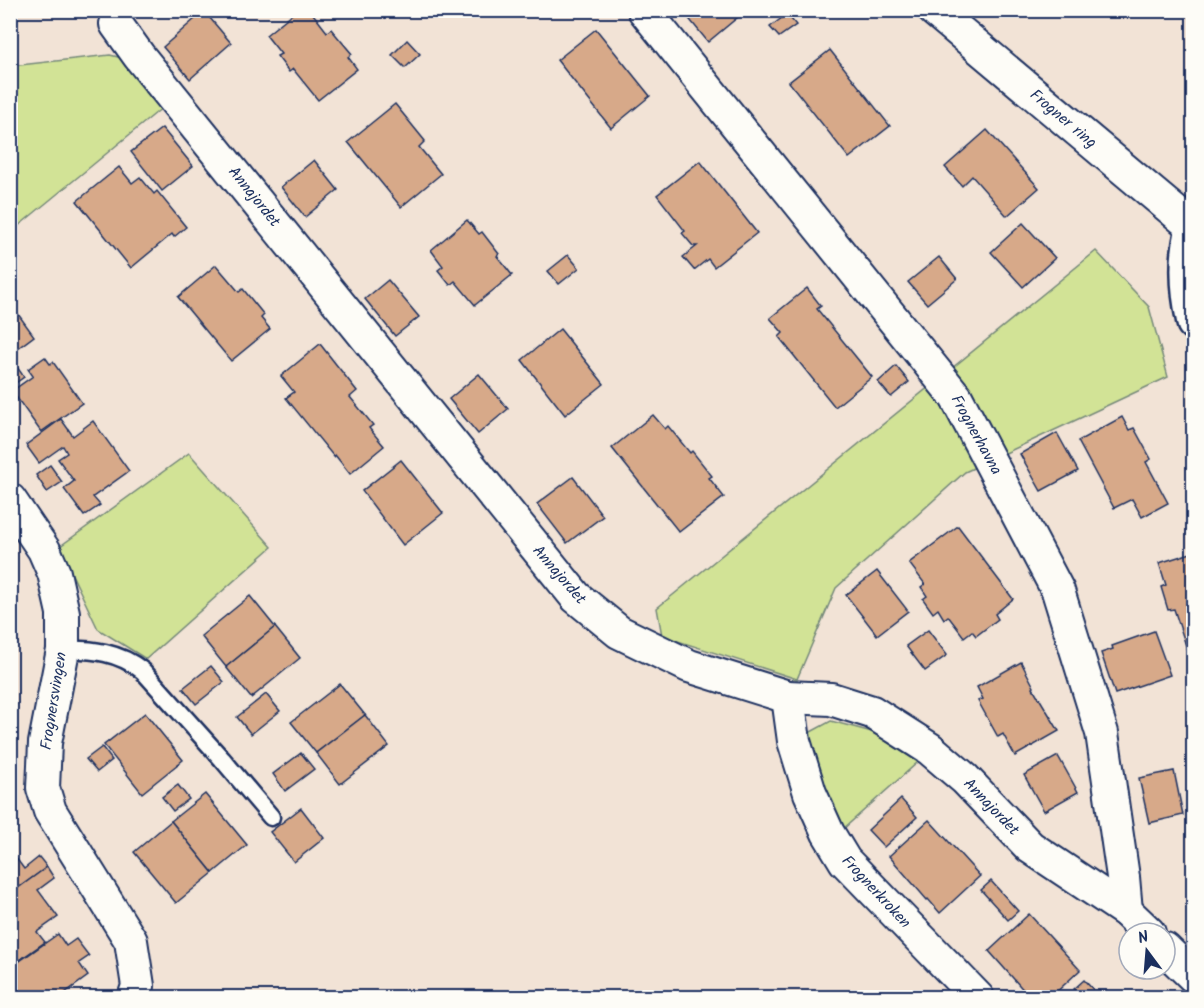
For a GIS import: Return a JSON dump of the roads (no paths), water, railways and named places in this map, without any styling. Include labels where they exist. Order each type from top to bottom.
[{"type":"main road","points":[[1193,226],[1188,298],[1194,323]]},
{"type":"street","name":"Frognerhavna","points":[[644,10],[956,397],[1058,591],[1102,733],[1126,911]]},
{"type":"street","name":"Frogner ring","points":[[939,13],[1193,226]]},
{"type":"street","name":"Annajordet","points":[[116,24],[139,56],[576,597],[619,632],[689,666],[789,697],[831,699],[872,712],[930,749],[965,779],[1030,847],[1126,911],[1136,921]]},
{"type":"street","name":"Frognersvingen","points":[[10,500],[44,550],[54,573],[63,612],[63,650],[45,743],[43,788],[50,811],[131,940],[138,986],[134,998]]},
{"type":"street","name":"Frognerkroken","points":[[789,697],[794,741],[810,793],[828,833],[845,861],[978,998]]},
{"type":"street","points":[[1177,961],[1194,977]]},
{"type":"lane","points":[[63,650],[90,649],[104,652],[132,663],[143,671],[271,818]]}]
